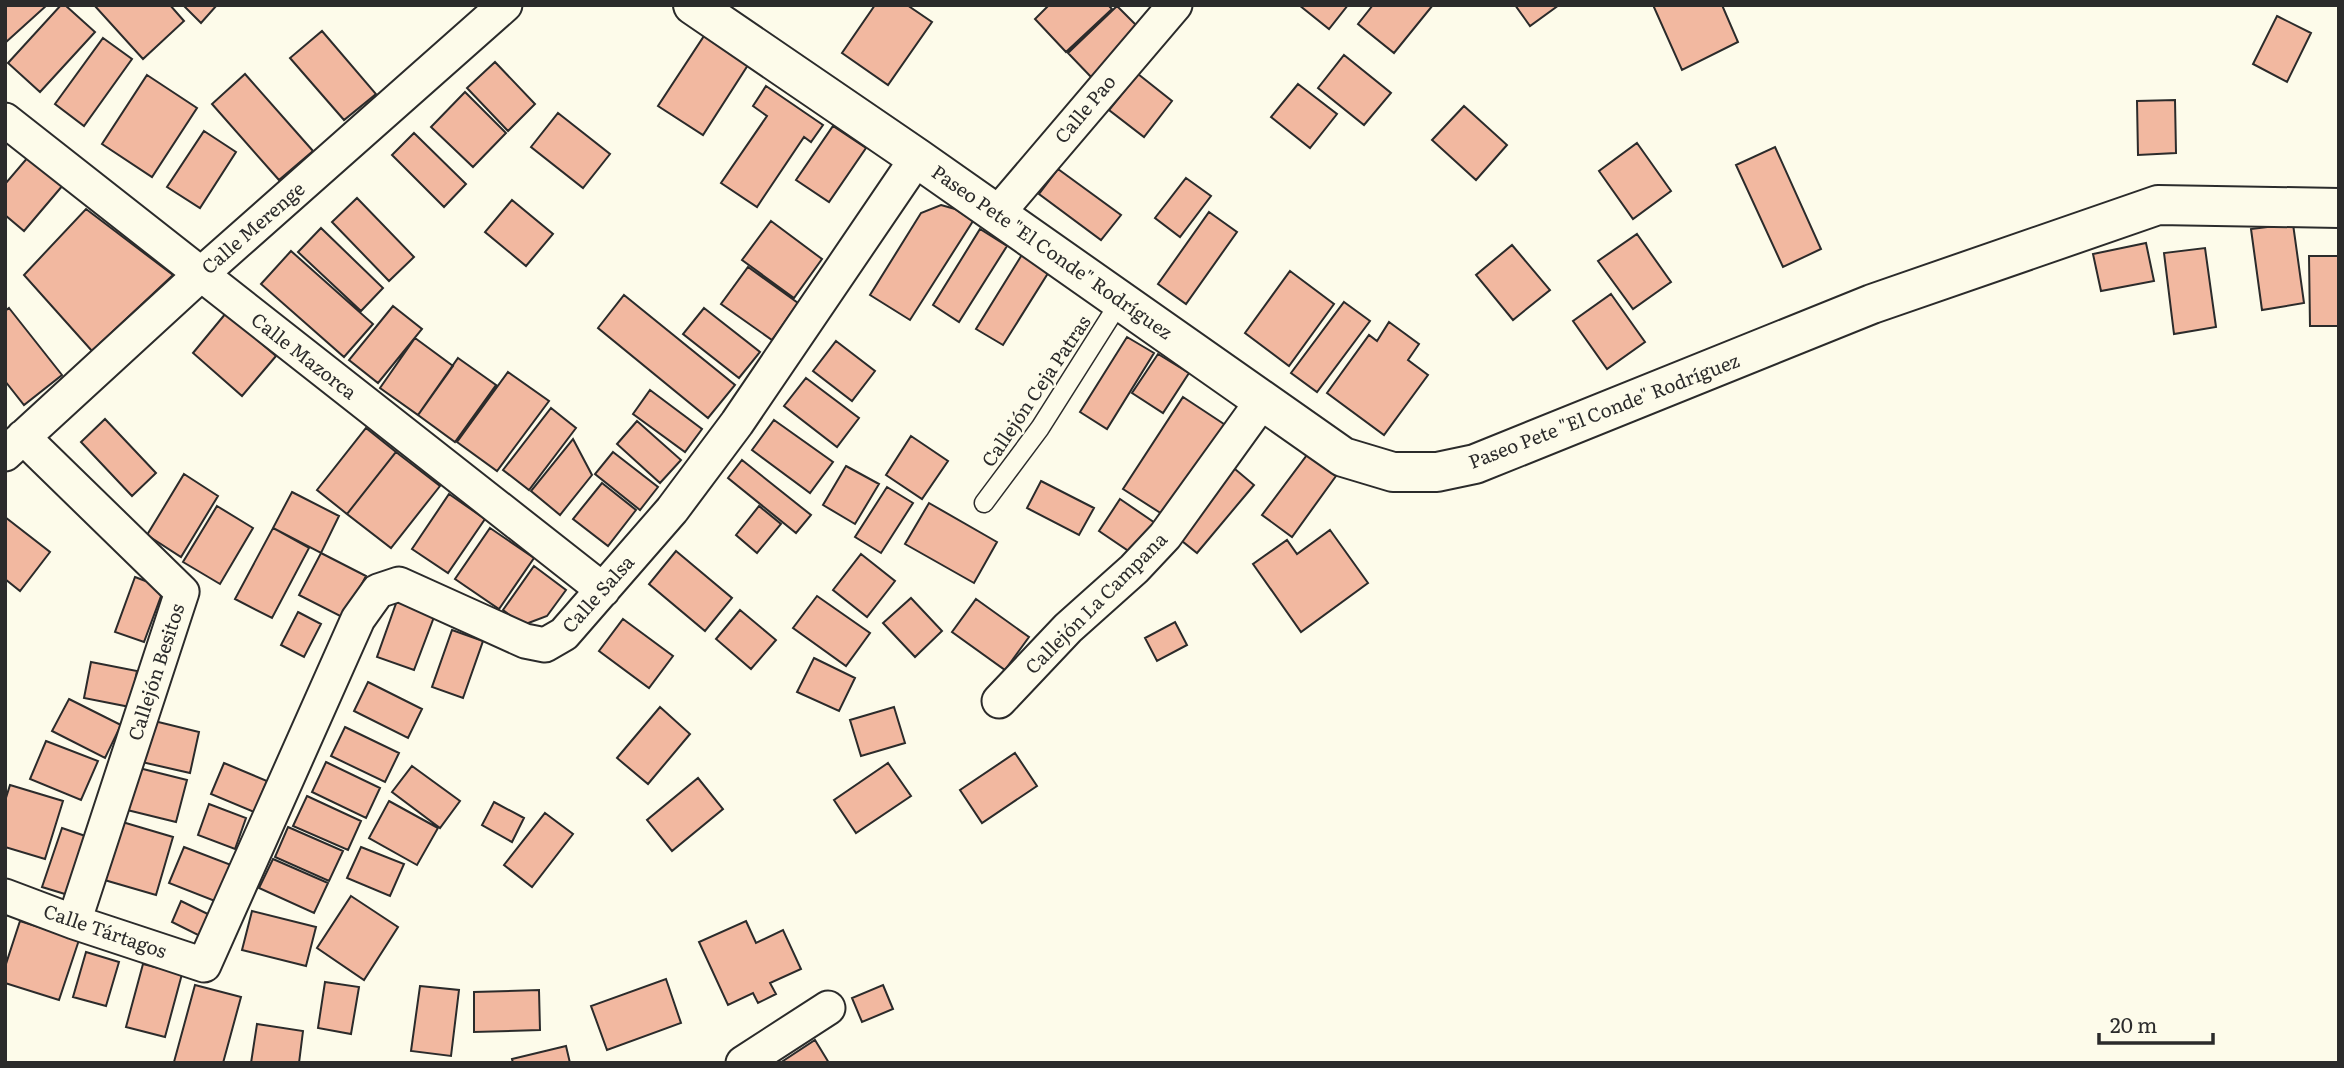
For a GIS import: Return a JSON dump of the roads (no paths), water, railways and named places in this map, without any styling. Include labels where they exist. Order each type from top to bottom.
[{"type":"street","name":"Calle Merenge","points":[[14,446],[200,275],[505,5]]},
{"type":"street","name":"Paseo Pete \"El Conde\" Rodríguez","points":[[693,5],[917,158],[1343,457],[1393,472],[1437,472],[1475,464],[1872,304],[2158,205],[2339,208]]},
{"type":"street","name":"Calle Pao","points":[[997,214],[1174,5]]},
{"type":"street","name":"Calle Mazorca","points":[[5,120],[603,590]]},
{"type":"street","name":"Calle Salsa","points":[[204,965],[358,619],[378,592],[399,584],[525,640],[545,645],[564,634],[672,510],[737,423],[917,158]]},
{"type":"street","name":"Callejón La Campana","points":[[999,701],[1068,628],[1134,569],[1165,536],[1263,400]]},
{"type":"street","name":"Callejón Besitos","points":[[14,446],[182,592],[74,922]]},
{"type":"street","name":"Calle Tártagos","points":[[5,897],[204,965]]},
{"type":"street","points":[[743,1063],[828,1008]]},
{"type":"lane","name":"Callejón Ceja Patras","points":[[984,503],[1040,428],[1121,300]]}]
